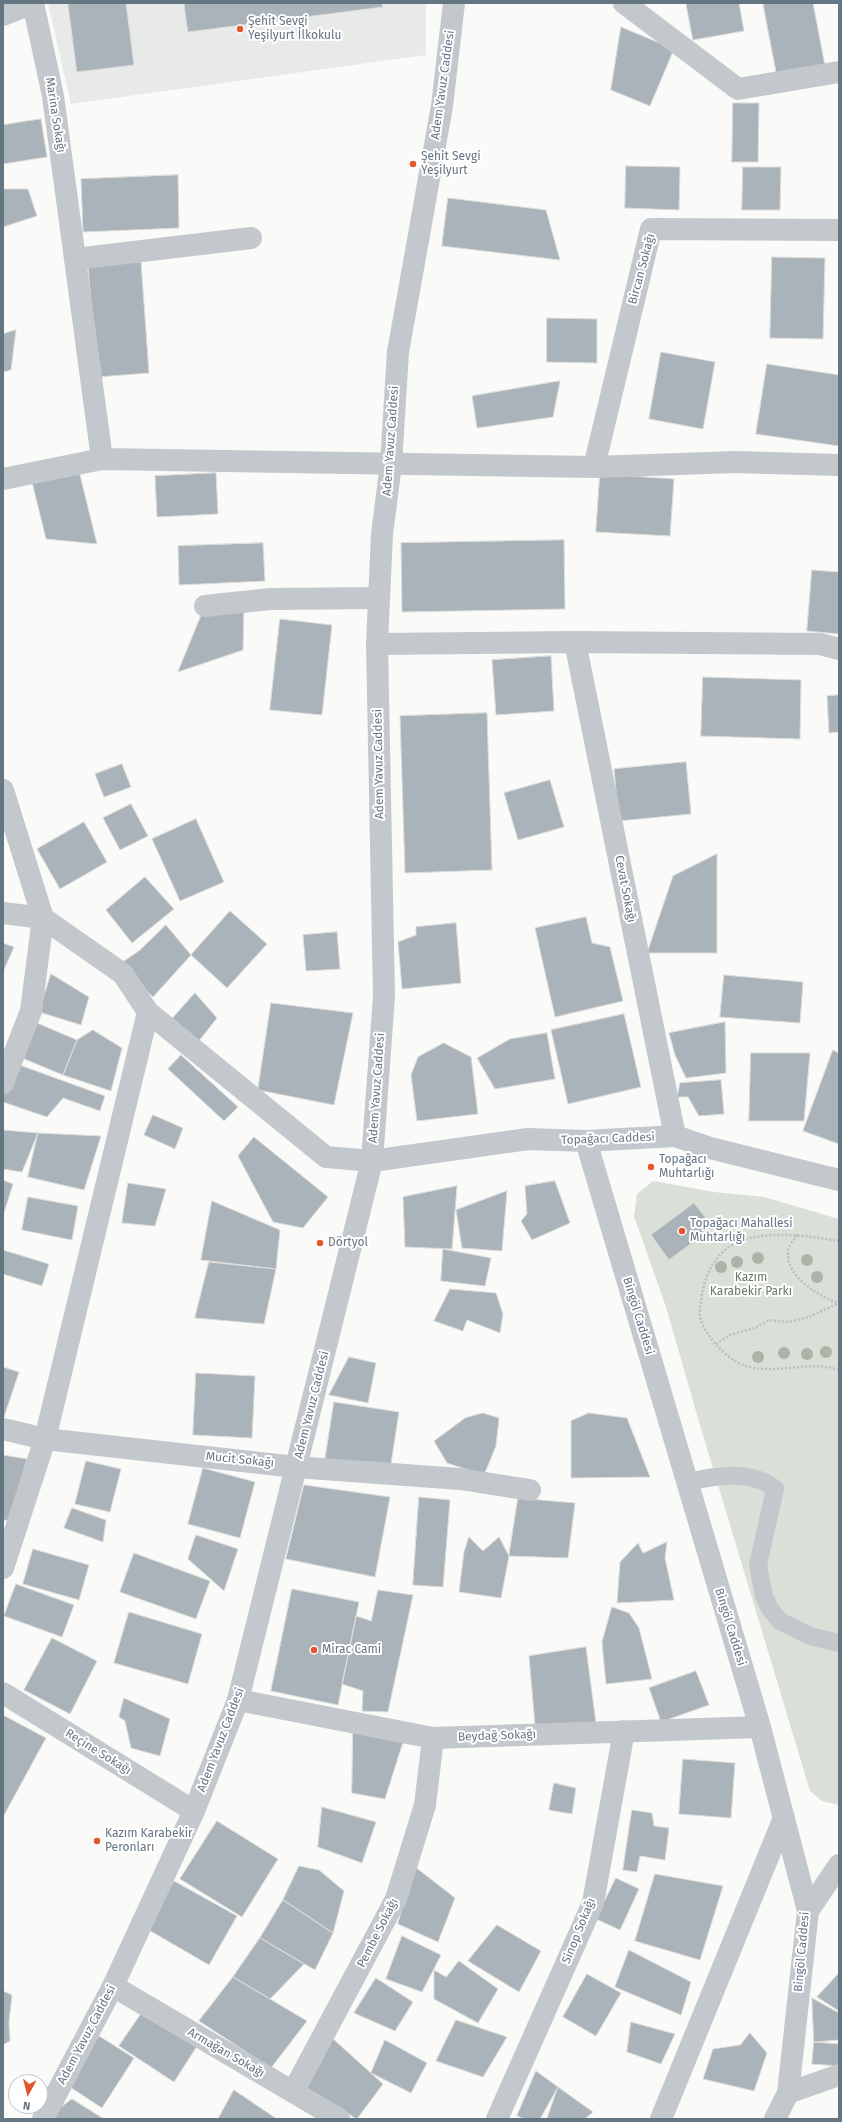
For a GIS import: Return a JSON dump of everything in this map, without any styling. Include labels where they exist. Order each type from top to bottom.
[{"type":"street","name":"Marina Sokağı","points":[[3,15],[33,3],[53,96],[102,459]]},
{"type":"street","name":"Adem Yavuz Caddesi","points":[[43,2119],[113,1986],[194,1811],[238,1700],[372,1161],[384,996],[377,644],[382,534],[392,464],[398,352],[442,106],[454,3]]},
{"type":"street","points":[[624,3],[738,89],[839,72]]},
{"type":"street","name":"Bircan Sokağı","points":[[594,467],[651,229],[839,230]]},
{"type":"street","points":[[75,259],[251,238]]},
{"type":"street","points":[[3,479],[102,459],[594,467],[735,462],[839,465]]},
{"type":"street","points":[[205,606],[270,599],[379,598]]},
{"type":"street","points":[[377,644],[575,642],[820,644],[839,648]]},
{"type":"street","name":"Cevat Sokağı","points":[[575,642],[675,1136]]},
{"type":"street","points":[[3,790],[43,918],[31,1011],[3,1083]]},
{"type":"street","points":[[3,913],[43,918]]},
{"type":"street","name":"Topağacı Caddesi","points":[[43,918],[123,974],[148,1012],[326,1157],[372,1161],[528,1139],[586,1141],[675,1136],[710,1148],[839,1180]]},
{"type":"street","points":[[3,1568],[45,1439],[148,1012]]},
{"type":"street","name":"Bingöl Caddesi","points":[[586,1141],[760,1727],[808,1912],[788,2093],[775,2119]]},
{"type":"street","name":"Mucit Sokağı","points":[[3,1429],[45,1439],[296,1467],[460,1479],[530,1490]]},
{"type":"street","name":"Reçine Sokağı","points":[[3,1692],[194,1811]]},
{"type":"street","name":"Beydağ Sokağı","points":[[238,1700],[433,1738],[760,1727]]},
{"type":"street","name":"Sinop Sokağı","points":[[497,2119],[593,1903],[624,1731]]},
{"type":"street","name":"Pembe Sokağı","points":[[293,2092],[396,1899],[425,1805],[433,1738]]},
{"type":"street","points":[[660,2119],[784,1818]]},
{"type":"street","points":[[808,1912],[839,1865]]},
{"type":"street","name":"Armağan Sokağı","points":[[113,1986],[293,2092],[312,2112],[339,2119]]},
{"type":"street","points":[[788,2093],[839,2075]]},
{"type":"lane","points":[[687,1482],[712,1477],[739,1476],[768,1483],[775,1489],[758,1565],[764,1596],[770,1609],[780,1621],[810,1636],[839,1643]]},
{"type":"path","points":[[839,1240],[797,1235],[756,1238],[735,1244],[723,1252],[712,1265],[704,1280],[700,1316],[707,1334],[737,1362],[755,1368],[828,1366],[839,1370]]},
{"type":"path","points":[[797,1235],[788,1250],[788,1264],[801,1280],[822,1298],[839,1303]]},
{"type":"path","points":[[716,1344],[730,1335],[755,1328],[769,1320],[789,1322],[809,1317],[839,1303]]},
{"type":"shaded area","name":"Şehit Sevgi Yeşilyurt İlkokulu","points":[[48,3],[426,3],[426,55],[71,104]]},
{"type":"green space","name":"Kazım Karabekir Parkı","points":[[653,1181],[714,1192],[764,1197],[839,1219],[839,1805],[822,1801],[810,1791],[666,1307],[634,1216],[637,1194]]},
{"type":"building","points":[[68,3],[126,3],[134,65],[77,72]]},
{"type":"building","name":"Şehit Sevgi Yeşilyurt İlkokulu","points":[[184,3],[382,3],[383,7],[188,32]]},
{"type":"building","points":[[686,3],[739,3],[744,31],[693,40]]},
{"type":"building","points":[[763,3],[813,3],[825,66],[777,76]]},
{"type":"building","points":[[621,27],[674,49],[650,106],[611,90]]},
{"type":"building","points":[[733,103],[759,103],[758,162],[732,162]]},
{"type":"building","points":[[41,119],[47,157],[3,164],[3,125]]},
{"type":"building","points":[[626,166],[680,167],[679,210],[625,208]]},
{"type":"building","points":[[743,167],[781,167],[780,210],[742,210]]},
{"type":"building","points":[[178,175],[179,228],[83,232],[81,179]]},
{"type":"building","points":[[3,189],[28,189],[37,216],[3,227]]},
{"type":"building","points":[[448,198],[546,210],[560,260],[442,246]]},
{"type":"building","points":[[772,257],[825,258],[823,339],[770,338]]},
{"type":"building","points":[[141,262],[149,373],[97,377],[88,266]]},
{"type":"building","points":[[547,318],[597,319],[597,363],[547,362]]},
{"type":"building","points":[[16,330],[11,370],[3,372],[3,334]]},
{"type":"building","points":[[661,352],[715,362],[703,429],[649,419]]},
{"type":"building","points":[[767,364],[839,375],[839,446],[756,434]]},
{"type":"building","points":[[560,381],[553,417],[477,428],[472,396]]},
{"type":"building","points":[[79,471],[97,544],[46,539],[32,482]]},
{"type":"building","points":[[216,473],[218,514],[157,517],[155,476]]},
{"type":"building","points":[[600,474],[674,479],[670,536],[596,532]]},
{"type":"building","points":[[564,540],[565,609],[402,612],[401,543]]},
{"type":"building","points":[[263,543],[265,581],[179,585],[178,546]]},
{"type":"building","points":[[812,570],[839,572],[839,634],[807,631]]},
{"type":"building","points":[[205,606],[244,607],[243,650],[178,672]]},
{"type":"building","points":[[280,619],[332,625],[322,715],[270,710]]},
{"type":"building","points":[[551,656],[554,711],[496,715],[492,660]]},
{"type":"building","points":[[703,677],[801,680],[800,739],[701,736]]},
{"type":"building","points":[[839,695],[839,732],[829,733],[827,696]]},
{"type":"building","points":[[487,713],[492,870],[405,873],[400,716]]},
{"type":"building","points":[[686,762],[691,814],[619,821],[614,769]]},
{"type":"building","points":[[122,764],[131,787],[104,797],[95,774]]},
{"type":"building","points":[[550,780],[564,827],[518,840],[504,793]]},
{"type":"building","points":[[131,804],[148,836],[120,850],[103,818]]},
{"type":"building","points":[[196,819],[224,882],[180,901],[152,839]]},
{"type":"building","points":[[84,822],[107,862],[60,889],[37,849]]},
{"type":"building","points":[[717,854],[717,953],[647,953],[673,876]]},
{"type":"building","points":[[145,877],[174,909],[132,943],[106,910]]},
{"type":"building","points":[[230,911],[267,944],[227,988],[191,955]]},
{"type":"building","points":[[586,917],[592,943],[610,947],[623,1001],[555,1017],[535,928]]},
{"type":"building","points":[[456,923],[461,983],[402,989],[398,942],[416,935],[416,927]]},
{"type":"building","points":[[166,925],[191,955],[153,997],[120,964],[140,950]]},
{"type":"building","points":[[337,932],[340,969],[306,971],[303,935]]},
{"type":"building","points":[[3,943],[14,947],[3,972]]},
{"type":"building","points":[[51,974],[89,997],[81,1025],[39,1012]]},
{"type":"building","points":[[724,975],[803,982],[800,1023],[720,1017]]},
{"type":"building","points":[[195,993],[217,1018],[198,1042],[171,1020]]},
{"type":"building","points":[[271,1003],[353,1013],[334,1105],[258,1090]]},
{"type":"building","points":[[624,1014],[641,1087],[568,1104],[551,1030]]},
{"type":"building","points":[[725,1022],[726,1073],[686,1078],[675,1055],[669,1033]]},
{"type":"building","points":[[37,1023],[77,1040],[63,1075],[22,1058]]},
{"type":"building","points":[[93,1030],[122,1048],[111,1091],[63,1075],[77,1040]]},
{"type":"building","points":[[547,1033],[555,1079],[495,1089],[477,1058],[510,1039]]},
{"type":"building","points":[[444,1043],[471,1057],[478,1114],[417,1121],[411,1075],[418,1057]]},
{"type":"building","points":[[833,1050],[839,1053],[839,1144],[803,1131]]},
{"type":"building","points":[[751,1053],[810,1053],[804,1121],[749,1121]]},
{"type":"building","points":[[181,1055],[238,1107],[224,1121],[168,1069]]},
{"type":"building","points":[[14,1063],[105,1096],[100,1111],[63,1098],[47,1117],[3,1102],[3,1093]]},
{"type":"building","points":[[721,1080],[724,1114],[699,1116],[688,1097],[677,1097],[680,1083]]},
{"type":"building","points":[[153,1115],[183,1128],[175,1149],[144,1135]]},
{"type":"building","points":[[3,1130],[38,1133],[22,1172],[3,1169]]},
{"type":"building","points":[[38,1133],[101,1136],[84,1190],[28,1177]]},
{"type":"building","points":[[254,1137],[328,1197],[303,1228],[273,1222],[238,1156]]},
{"type":"building","points":[[3,1180],[13,1184],[3,1216]]},
{"type":"building","points":[[555,1181],[570,1223],[532,1240],[521,1221],[527,1214],[525,1186]]},
{"type":"building","points":[[128,1183],[166,1189],[155,1226],[122,1223]]},
{"type":"building","points":[[457,1186],[452,1249],[405,1247],[403,1197]]},
{"type":"building","points":[[507,1191],[502,1251],[462,1248],[456,1210]]},
{"type":"building","points":[[28,1197],[78,1206],[72,1240],[22,1230]]},
{"type":"building","points":[[212,1201],[280,1230],[276,1269],[201,1260]]},
{"type":"building","name":"Topağacı Mahallesi Muhtarlığı","points":[[694,1203],[713,1227],[669,1260],[651,1235]]},
{"type":"building","points":[[443,1249],[491,1258],[485,1286],[441,1281]]},
{"type":"building","points":[[3,1250],[49,1264],[42,1286],[3,1274]]},
{"type":"building","points":[[209,1262],[276,1269],[264,1324],[195,1318]]},
{"type":"building","points":[[450,1289],[496,1293],[503,1314],[500,1333],[467,1320],[463,1331],[434,1321]]},
{"type":"building","points":[[349,1357],[376,1363],[368,1403],[329,1395]]},
{"type":"building","points":[[3,1367],[19,1372],[4,1417],[3,1417]]},
{"type":"building","points":[[196,1373],[255,1376],[252,1438],[193,1435]]},
{"type":"building","points":[[334,1402],[399,1412],[390,1470],[325,1460]]},
{"type":"building","points":[[483,1413],[499,1418],[496,1446],[484,1475],[447,1463],[434,1441],[465,1418]]},
{"type":"building","points":[[589,1413],[627,1418],[650,1477],[571,1478],[571,1421]]},
{"type":"building","points":[[3,1455],[27,1459],[10,1521],[3,1520]]},
{"type":"building","points":[[86,1461],[121,1469],[110,1512],[75,1504]]},
{"type":"building","points":[[203,1468],[255,1482],[240,1538],[188,1524]]},
{"type":"building","points":[[304,1485],[390,1497],[375,1577],[286,1559]]},
{"type":"building","points":[[419,1497],[450,1500],[443,1587],[413,1585]]},
{"type":"building","points":[[518,1498],[575,1503],[568,1558],[509,1556]]},
{"type":"building","points":[[72,1508],[106,1520],[103,1542],[64,1528]]},
{"type":"building","points":[[196,1535],[238,1549],[224,1591],[188,1559]]},
{"type":"building","points":[[469,1537],[483,1551],[499,1537],[509,1556],[501,1598],[459,1592],[464,1552]]},
{"type":"building","points":[[667,1542],[665,1558],[674,1600],[617,1603],[620,1562],[638,1543],[643,1553]]},
{"type":"building","points":[[33,1549],[89,1565],[79,1600],[23,1584]]},
{"type":"building","points":[[134,1553],[210,1581],[196,1619],[120,1592]]},
{"type":"building","points":[[16,1584],[74,1605],[62,1637],[4,1616]]},
{"type":"building","name":"Mirac Cami","points":[[292,1589],[359,1602],[338,1705],[271,1691]]},
{"type":"building","points":[[378,1590],[413,1595],[388,1712],[362,1711],[363,1691],[342,1684],[356,1616],[371,1621]]},
{"type":"building","points":[[612,1607],[629,1613],[639,1628],[652,1679],[606,1684],[602,1642]]},
{"type":"building","points":[[129,1612],[202,1634],[188,1684],[114,1663]]},
{"type":"building","points":[[52,1638],[97,1661],[70,1714],[24,1690]]},
{"type":"building","points":[[586,1647],[596,1724],[535,1725],[529,1656]]},
{"type":"building","points":[[696,1671],[709,1705],[661,1722],[649,1688]]},
{"type":"building","points":[[124,1698],[170,1719],[160,1756],[131,1748],[125,1721],[119,1717]]},
{"type":"building","points":[[3,1715],[46,1738],[3,1817]]},
{"type":"building","points":[[353,1730],[403,1742],[385,1799],[352,1793]]},
{"type":"building","points":[[683,1759],[735,1763],[731,1818],[679,1814]]},
{"type":"building","points":[[554,1783],[576,1788],[572,1814],[549,1810]]},
{"type":"building","points":[[322,1807],[376,1822],[362,1863],[318,1847]]},
{"type":"building","points":[[632,1810],[652,1813],[654,1826],[669,1828],[665,1860],[640,1856],[637,1872],[623,1870]]},
{"type":"building","points":[[217,1821],[278,1859],[242,1917],[180,1879]]},
{"type":"building","points":[[299,1866],[319,1870],[344,1891],[333,1933],[283,1900]]},
{"type":"building","points":[[414,1866],[455,1898],[438,1942],[398,1924]]},
{"type":"building","points":[[655,1874],[723,1886],[700,1960],[635,1941]]},
{"type":"building","points":[[616,1878],[639,1889],[620,1930],[596,1919]]},
{"type":"building","points":[[174,1881],[237,1916],[209,1965],[147,1929]]},
{"type":"building","points":[[283,1900],[333,1933],[315,1970],[260,1938]]},
{"type":"building","points":[[497,1925],[541,1951],[519,1992],[468,1961]]},
{"type":"building","points":[[402,1936],[441,1955],[422,1992],[386,1979]]},
{"type":"building","points":[[260,1938],[304,1964],[270,1999],[233,1977]]},
{"type":"building","points":[[629,1950],[691,1982],[681,2015],[615,1987]]},
{"type":"building","points":[[459,1961],[498,1989],[478,2023],[434,1999],[434,1970],[446,1977]]},
{"type":"building","points":[[839,1973],[839,2011],[817,1997]]},
{"type":"building","points":[[587,1974],[621,1993],[596,2036],[563,2017]]},
{"type":"building","points":[[233,1977],[307,2021],[271,2068],[199,2021]]},
{"type":"building","points":[[376,1978],[413,2002],[395,2031],[354,2013]]},
{"type":"building","points":[[3,1991],[12,1995],[9,2022],[10,2041],[3,2045]]},
{"type":"building","points":[[812,1998],[839,2013],[839,2040],[814,2042]]},
{"type":"building","points":[[143,2011],[197,2046],[174,2082],[119,2046]]},
{"type":"building","points":[[456,2020],[507,2037],[483,2077],[436,2061]]},
{"type":"building","points":[[631,2022],[675,2034],[661,2064],[627,2052]]},
{"type":"building","points":[[750,2033],[767,2053],[754,2091],[703,2079],[713,2049],[740,2045]]},
{"type":"building","points":[[99,2036],[134,2058],[102,2108],[67,2085]]},
{"type":"building","points":[[331,2037],[383,2084],[357,2119],[304,2088]]},
{"type":"building","points":[[385,2040],[427,2063],[411,2093],[371,2073]]},
{"type":"building","points":[[814,2042],[839,2044],[839,2066],[812,2064]]},
{"type":"building","points":[[536,2071],[558,2087],[540,2119],[525,2119],[517,2116]]},
{"type":"building","points":[[558,2087],[593,2112],[585,2119],[547,2119]]},
{"type":"building","points":[[234,2090],[277,2119],[218,2119]]},
{"type":"building","points":[[72,2099],[104,2119],[55,2119],[56,2111]]},
{"type":"place","name":"Şehit Sevgi Yeşilyurt İlkokulu","points":[[240,29]]},
{"type":"place","name":"Şehit Sevgi Yeşilyurt","points":[[413,164]]},
{"type":"place","name":"Topağacı Muhtarlığı","points":[[651,1167]]},
{"type":"place","name":"Topağacı Mahallesi Muhtarlığı","points":[[682,1231]]},
{"type":"place","name":"Dörtyol","points":[[320,1243]]},
{"type":"place","name":"Mirac Cami","points":[[314,1650]]},
{"type":"place","name":"Kazım Karabekir Peronları","points":[[97,1841]]}]
